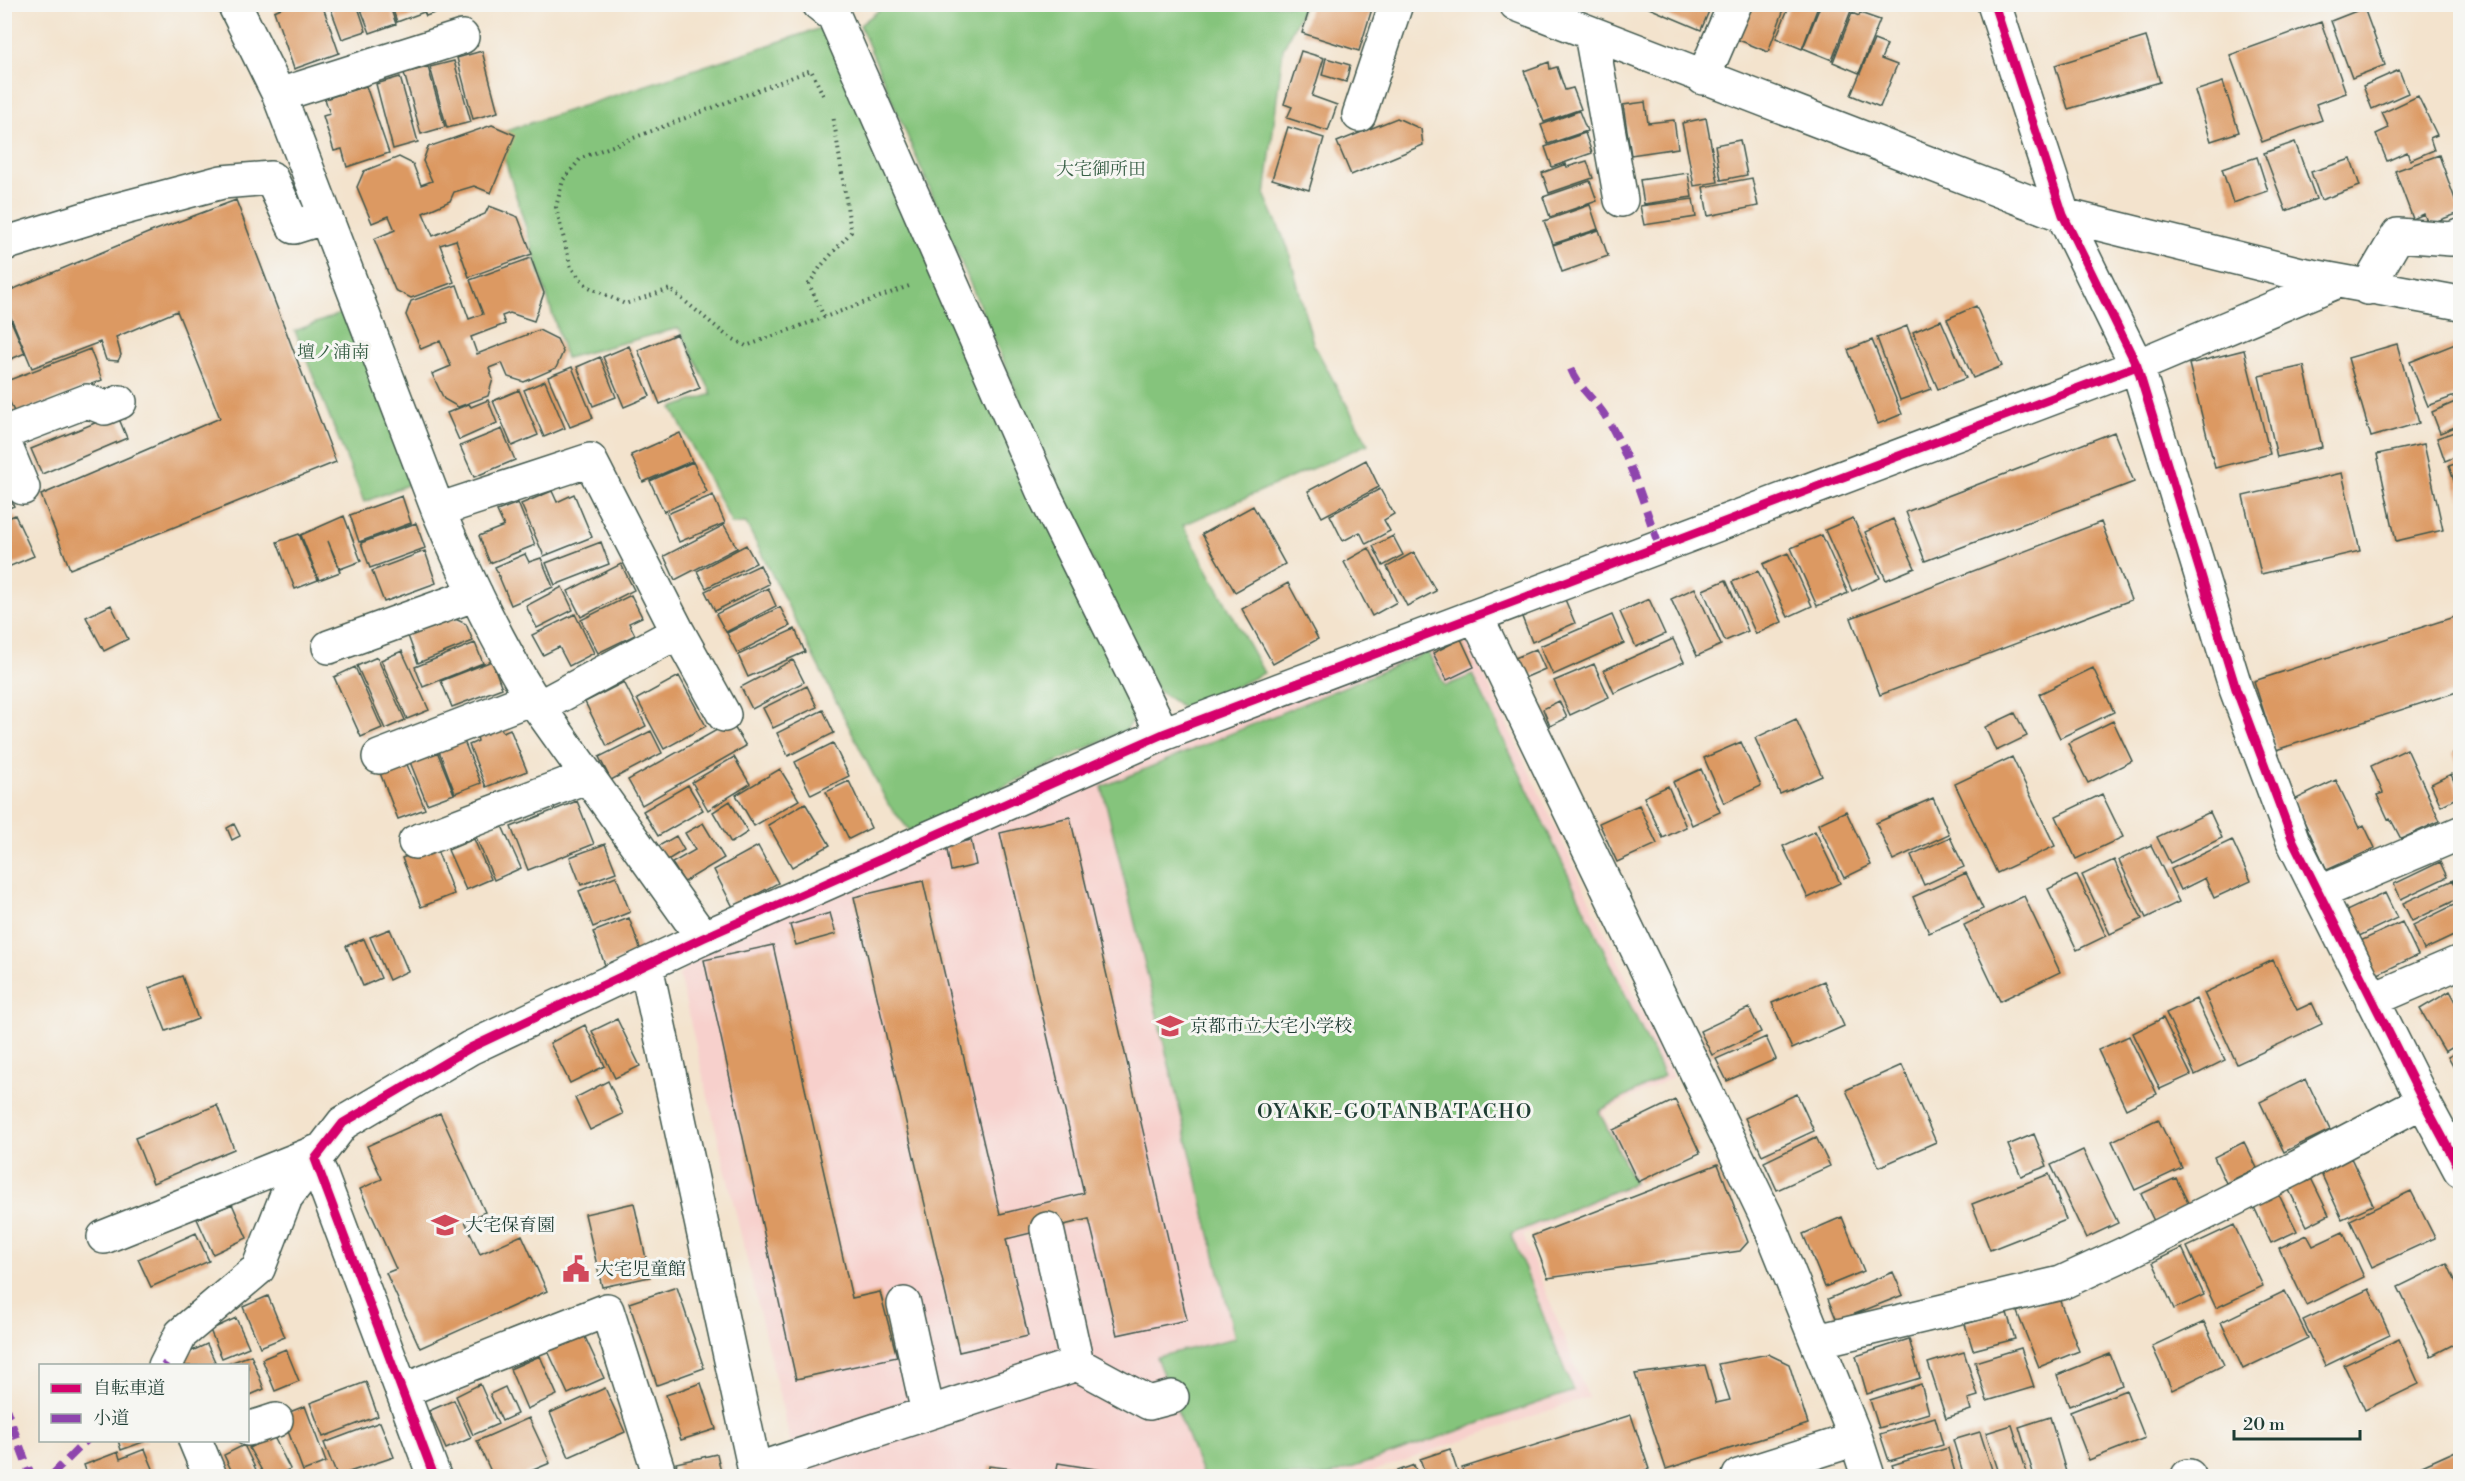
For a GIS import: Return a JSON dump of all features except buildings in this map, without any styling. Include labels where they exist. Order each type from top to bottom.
[{"type":"street","points":[[234,4],[279,94],[438,510],[476,594],[536,702],[703,938]]},
{"type":"street","points":[[1359,115],[1396,4]]},
{"type":"street","points":[[1703,78],[1735,4]]},
{"type":"street","points":[[1994,4],[2063,215],[2137,366],[2236,689],[2293,842],[2460,1170]]},
{"type":"street","points":[[1525,6],[1703,78],[2063,215],[2301,274],[2460,303]]},
{"type":"street","points":[[829,8],[1044,494],[1163,734]]},
{"type":"street","points":[[1591,34],[1621,200]]},
{"type":"street","points":[[279,94],[462,37]]},
{"type":"street","points":[[4,244],[101,214],[222,182],[272,178],[294,227],[326,218]]},
{"type":"street","points":[[166,1364],[181,1334],[258,1269],[286,1197],[343,1123],[470,1048],[703,938],[1163,734],[2353,285],[2398,235],[2451,239],[2460,236]]},
{"type":"street","points":[[4,433],[87,401],[105,408],[120,402]]},
{"type":"street","points":[[4,442],[23,488]]},
{"type":"street","points":[[438,510],[590,460],[678,632],[724,715]]},
{"type":"street","points":[[329,647],[476,594]]},
{"type":"street","points":[[1476,616],[1766,1216],[1856,1439],[1868,1476]]},
{"type":"street","points":[[379,757],[536,702],[678,632]]},
{"type":"street","points":[[415,842],[588,776]]},
{"type":"street","points":[[2319,893],[2460,833]]},
{"type":"street","points":[[2372,1000],[2460,962]]},
{"type":"street","points":[[646,966],[755,1473],[1077,1364],[1149,1403],[1172,1397]]},
{"type":"street","points":[[1817,1341],[2061,1283],[2298,1167],[2423,1101]]},
{"type":"street","points":[[104,1238],[319,1154]]},
{"type":"street","points":[[319,1154],[434,1476]]},
{"type":"street","points":[[1047,1229],[1077,1364]]},
{"type":"street","points":[[904,1304],[928,1413]]},
{"type":"street","points":[[402,1390],[607,1310],[660,1476]]},
{"type":"street","points":[[1751,1475],[1856,1439]]},
{"type":"street","points":[[201,1442],[210,1476]]},
{"type":"path","points":[[824,317],[809,284],[821,266],[851,232],[832,113],[811,70],[581,158],[563,180],[556,207],[571,268],[587,286],[625,304],[670,289],[726,335],[746,346],[946,272]]},
{"type":"shaded area","name":"京都市立大宅小学校","points":[[1447,634],[1466,637],[1673,1077],[1603,1112],[1637,1185],[1523,1235],[1588,1397],[1360,1476],[795,1476],[794,1457],[679,975],[700,955],[786,911]]},
{"type":"green space","name":"大宅御所田","points":[[887,4],[1304,5],[1283,49],[1265,196],[1288,248],[1313,343],[1368,444],[1183,525],[1264,673],[1187,710],[1157,690],[1087,550],[1022,405],[860,25]]},
{"type":"green space","points":[[827,26],[1136,713],[1127,729],[910,831],[888,804],[746,523],[732,524],[672,408],[712,394],[679,328],[566,358],[497,134]]},
{"type":"green space","name":"壇ノ浦南","points":[[347,311],[415,482],[364,502],[295,331]]},
{"type":"green space","points":[[1428,652],[1445,686],[1473,675],[1664,1076],[1599,1111],[1634,1183],[1511,1234],[1573,1391],[1328,1476],[1203,1476],[1156,1357],[1235,1338],[1102,787]]},
{"type":"marked path","points":[[1571,369],[1604,414],[1621,445],[1659,546]]},
{"type":"marked path","points":[[4,1403],[31,1476]]},
{"type":"marked path","points":[[51,1476],[85,1442]]},
{"type":"cycle path","points":[[1994,4],[2063,215],[2137,366],[2236,689],[2293,841],[2460,1170]]},
{"type":"cycle path","points":[[434,1476],[315,1159],[343,1123],[470,1048],[703,938],[1163,734],[2137,366]]},
{"type":"place","name":"京都市立大宅小学校","points":[[1170,1026]]},
{"type":"place","name":"大宅保育園","points":[[445,1225]]},
{"type":"place","name":"大宅児童館","points":[[576,1269]]},
{"type":"district","name":"OYAKE-GOTANBATACHO","points":[[1395,1112]]}]
